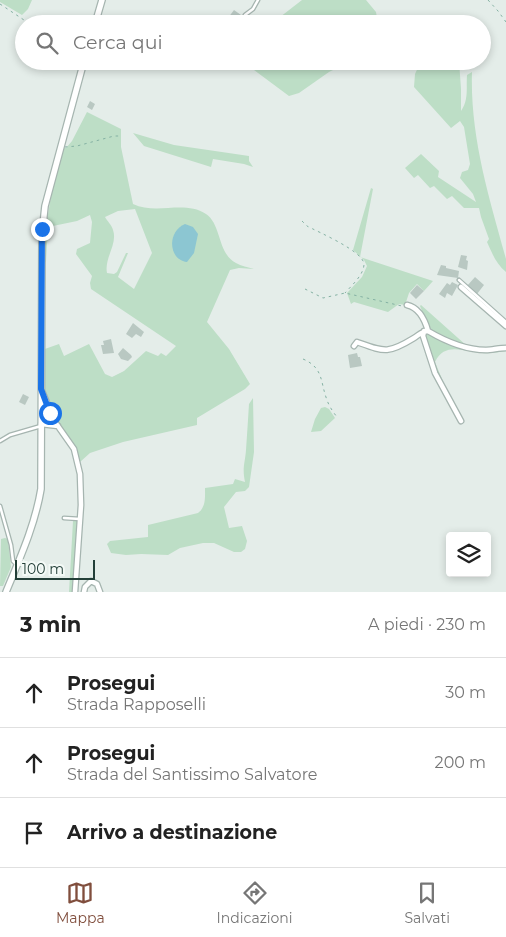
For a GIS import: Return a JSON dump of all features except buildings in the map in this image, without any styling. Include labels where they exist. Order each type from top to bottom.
[{"type":"street","points":[[98,15],[102,0]]},
{"type":"street","points":[[6,592],[27,542],[38,508],[41,425],[42,234],[45,206],[81,72]]},
{"type":"street","points":[[461,287],[506,326]]},
{"type":"street","points":[[407,305],[414,307],[422,314],[426,331],[423,336],[435,373],[461,421]]},
{"type":"street","points":[[354,346],[358,342],[379,350],[389,350],[426,331]]},
{"type":"street","points":[[426,331],[441,339],[467,347],[484,350],[506,348]]},
{"type":"street","points":[[41,389],[50,413],[74,449],[78,459],[81,490],[75,592]]},
{"type":"street","points":[[41,425],[58,426]]},
{"type":"street","points":[[84,592],[85,587],[90,581],[97,584],[100,592]]},
{"type":"lane","points":[[245,15],[253,9],[258,0]]},
{"type":"lane","points":[[459,280],[506,322]]},
{"type":"lane","points":[[0,440],[41,425]]},
{"type":"lane","points":[[0,506],[11,545],[13,561],[17,565]]},
{"type":"lane","points":[[64,518],[80,519]]},
{"type":"path","points":[[488,0],[506,22]]},
{"type":"path","points":[[0,4],[16,15]]},
{"type":"path","points":[[60,146],[77,146],[120,136]]},
{"type":"path","points":[[302,221],[307,226],[360,256],[363,261],[362,271],[345,293]]},
{"type":"path","points":[[305,289],[323,298],[345,293],[402,306],[407,305]]},
{"type":"path","points":[[303,359],[310,362],[319,372],[326,398],[337,418]]},
{"type":"green space","points":[[0,0],[32,0],[28,9],[22,15],[0,2]]},
{"type":"green space","points":[[302,0],[366,0],[376,15],[283,15]]},
{"type":"green space","points":[[254,70],[333,70],[299,93],[289,96]]},
{"type":"green space","points":[[417,70],[460,70],[461,111],[466,98],[467,75],[472,72],[472,96],[477,143],[487,190],[506,259],[506,272],[497,262],[487,242],[489,239],[479,208],[464,208],[452,196],[447,199],[434,186],[430,188],[418,175],[414,178],[405,168],[421,154],[439,171],[438,177],[476,202],[473,194],[460,178],[462,172],[468,170],[470,164],[464,127],[460,121],[451,128],[414,87]]},
{"type":"green space","points":[[87,112],[121,129],[121,147],[133,204],[151,208],[189,208],[206,214],[215,225],[222,246],[230,258],[238,264],[254,269],[239,268],[230,270],[207,322],[229,349],[250,384],[245,389],[197,418],[197,425],[123,442],[90,453],[80,462],[44,399],[41,380],[42,350],[59,344],[64,356],[89,344],[105,374],[112,377],[124,371],[146,351],[158,356],[161,353],[166,356],[176,346],[91,289],[92,276],[76,254],[77,249],[90,243],[92,222],[90,215],[77,221],[48,227],[46,262],[44,262],[47,218],[55,176],[62,148],[66,148],[72,141]],"holes":[[[135,209],[152,253],[134,289],[118,277],[128,253],[126,253],[117,272],[114,274],[107,273],[107,262],[113,246],[114,235],[112,226],[105,217],[118,211]]]},
{"type":"green space","points":[[133,133],[174,145],[249,156],[249,161],[253,167],[213,159],[211,167],[144,146]]},
{"type":"green space","points":[[371,188],[373,189],[360,256],[353,250]]},
{"type":"green space","points":[[361,257],[433,281],[424,291],[417,284],[409,293],[405,305],[399,304],[388,312],[354,302],[351,304],[347,293],[362,277],[367,266]]},
{"type":"green space","points":[[421,305],[467,346],[484,350],[506,347],[506,351],[485,353],[456,349],[444,352],[435,362],[444,384],[431,365],[421,337],[429,327]]},
{"type":"green space","points":[[253,398],[254,452],[249,487],[245,491],[236,492],[224,507],[229,528],[242,526],[247,541],[245,549],[241,552],[234,552],[214,543],[203,543],[180,548],[168,555],[111,553],[107,544],[110,541],[148,537],[148,525],[201,511],[204,505],[205,488],[233,484],[235,479],[245,482],[244,469],[249,404]]},
{"type":"green space","points":[[321,408],[329,409],[335,418],[321,431],[311,432]]},
{"type":"green space","points":[[73,521],[79,521],[74,592],[69,592]]},
{"type":"green space","points":[[1,539],[8,539],[11,567],[3,586],[0,586]]},
{"type":"water","points":[[185,224],[193,227],[198,234],[194,253],[187,262],[176,256],[172,245],[175,233]]},
{"type":"route","points":[[42,229],[41,389],[50,413]]}]
